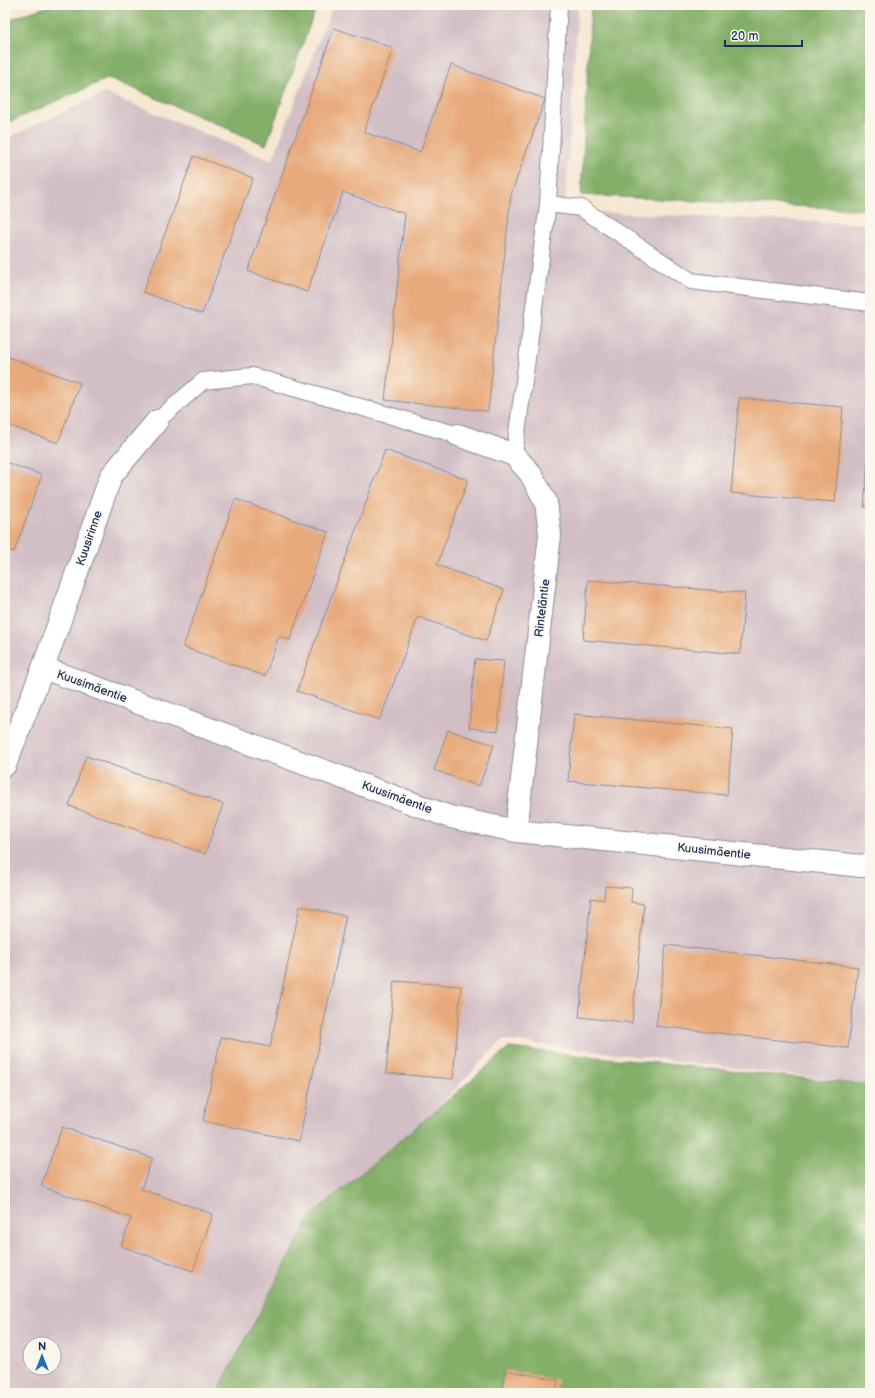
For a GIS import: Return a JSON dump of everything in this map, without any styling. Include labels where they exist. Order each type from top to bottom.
[{"type":"street","name":"Kuusirinne","points":[[43,668],[111,476],[157,421]]},
{"type":"street","name":"Rinteläntie","points":[[458,435],[514,455],[530,473],[546,502],[550,535],[516,831]]},
{"type":"street","name":"Kuusimäentie","points":[[5,765],[43,668],[450,817],[516,831],[862,866],[870,864]]},
{"type":"lane","points":[[514,455],[548,204],[559,5]]},
{"type":"lane","points":[[548,204],[581,208],[691,281],[870,303]]},
{"type":"lane","points":[[157,421],[203,381],[252,376],[458,435]]},
{"type":"shaded area","points":[[333,5],[578,5],[565,211],[870,224],[870,1084],[502,1040],[320,1230],[235,1393],[5,1393],[5,143],[11,136],[105,93],[272,161]]},
{"type":"green space","points":[[51,5],[317,5],[266,145],[109,78],[5,124],[5,21]]},
{"type":"green space","points":[[591,5],[870,5],[870,210],[581,195]]},
{"type":"green space","points":[[509,1048],[870,1085],[870,1393],[217,1393],[311,1216]]},
{"type":"building","points":[[334,28],[393,48],[364,132],[420,152],[451,65],[545,99],[511,195],[488,411],[385,400],[405,214],[343,192],[307,292],[248,271]]},
{"type":"building","points":[[194,156],[253,178],[202,314],[143,292]]},
{"type":"building","points":[[5,356],[80,383],[58,443],[5,424]]},
{"type":"building","points":[[739,398],[843,407],[835,502],[731,493]]},
{"type":"building","points":[[385,450],[468,480],[437,565],[504,590],[486,641],[418,617],[380,720],[297,691]]},
{"type":"building","points":[[869,450],[870,507],[864,507]]},
{"type":"building","points":[[5,462],[42,475],[14,552],[5,549]]},
{"type":"building","points":[[235,499],[328,532],[290,640],[279,636],[265,676],[183,647]]},
{"type":"building","points":[[588,580],[745,593],[740,654],[583,640]]},
{"type":"building","points":[[475,659],[504,661],[498,731],[469,728]]},
{"type":"building","points":[[574,714],[733,729],[727,795],[568,781]]},
{"type":"building","points":[[448,730],[494,745],[479,786],[434,770]]},
{"type":"building","points":[[86,756],[223,804],[205,854],[69,806]]},
{"type":"building","points":[[605,886],[632,888],[631,902],[644,904],[632,1023],[579,1017],[591,898],[604,900]]},
{"type":"building","points":[[300,906],[346,916],[299,1141],[203,1121],[221,1037],[270,1047]]},
{"type":"building","points":[[666,945],[858,967],[848,1048],[656,1026]]},
{"type":"building","points":[[394,981],[461,986],[453,1079],[386,1073]]},
{"type":"building","points":[[62,1127],[152,1158],[141,1189],[213,1214],[193,1271],[121,1246],[131,1218],[41,1186]]},
{"type":"building","points":[[505,1370],[558,1380],[556,1393],[501,1393]]}]
